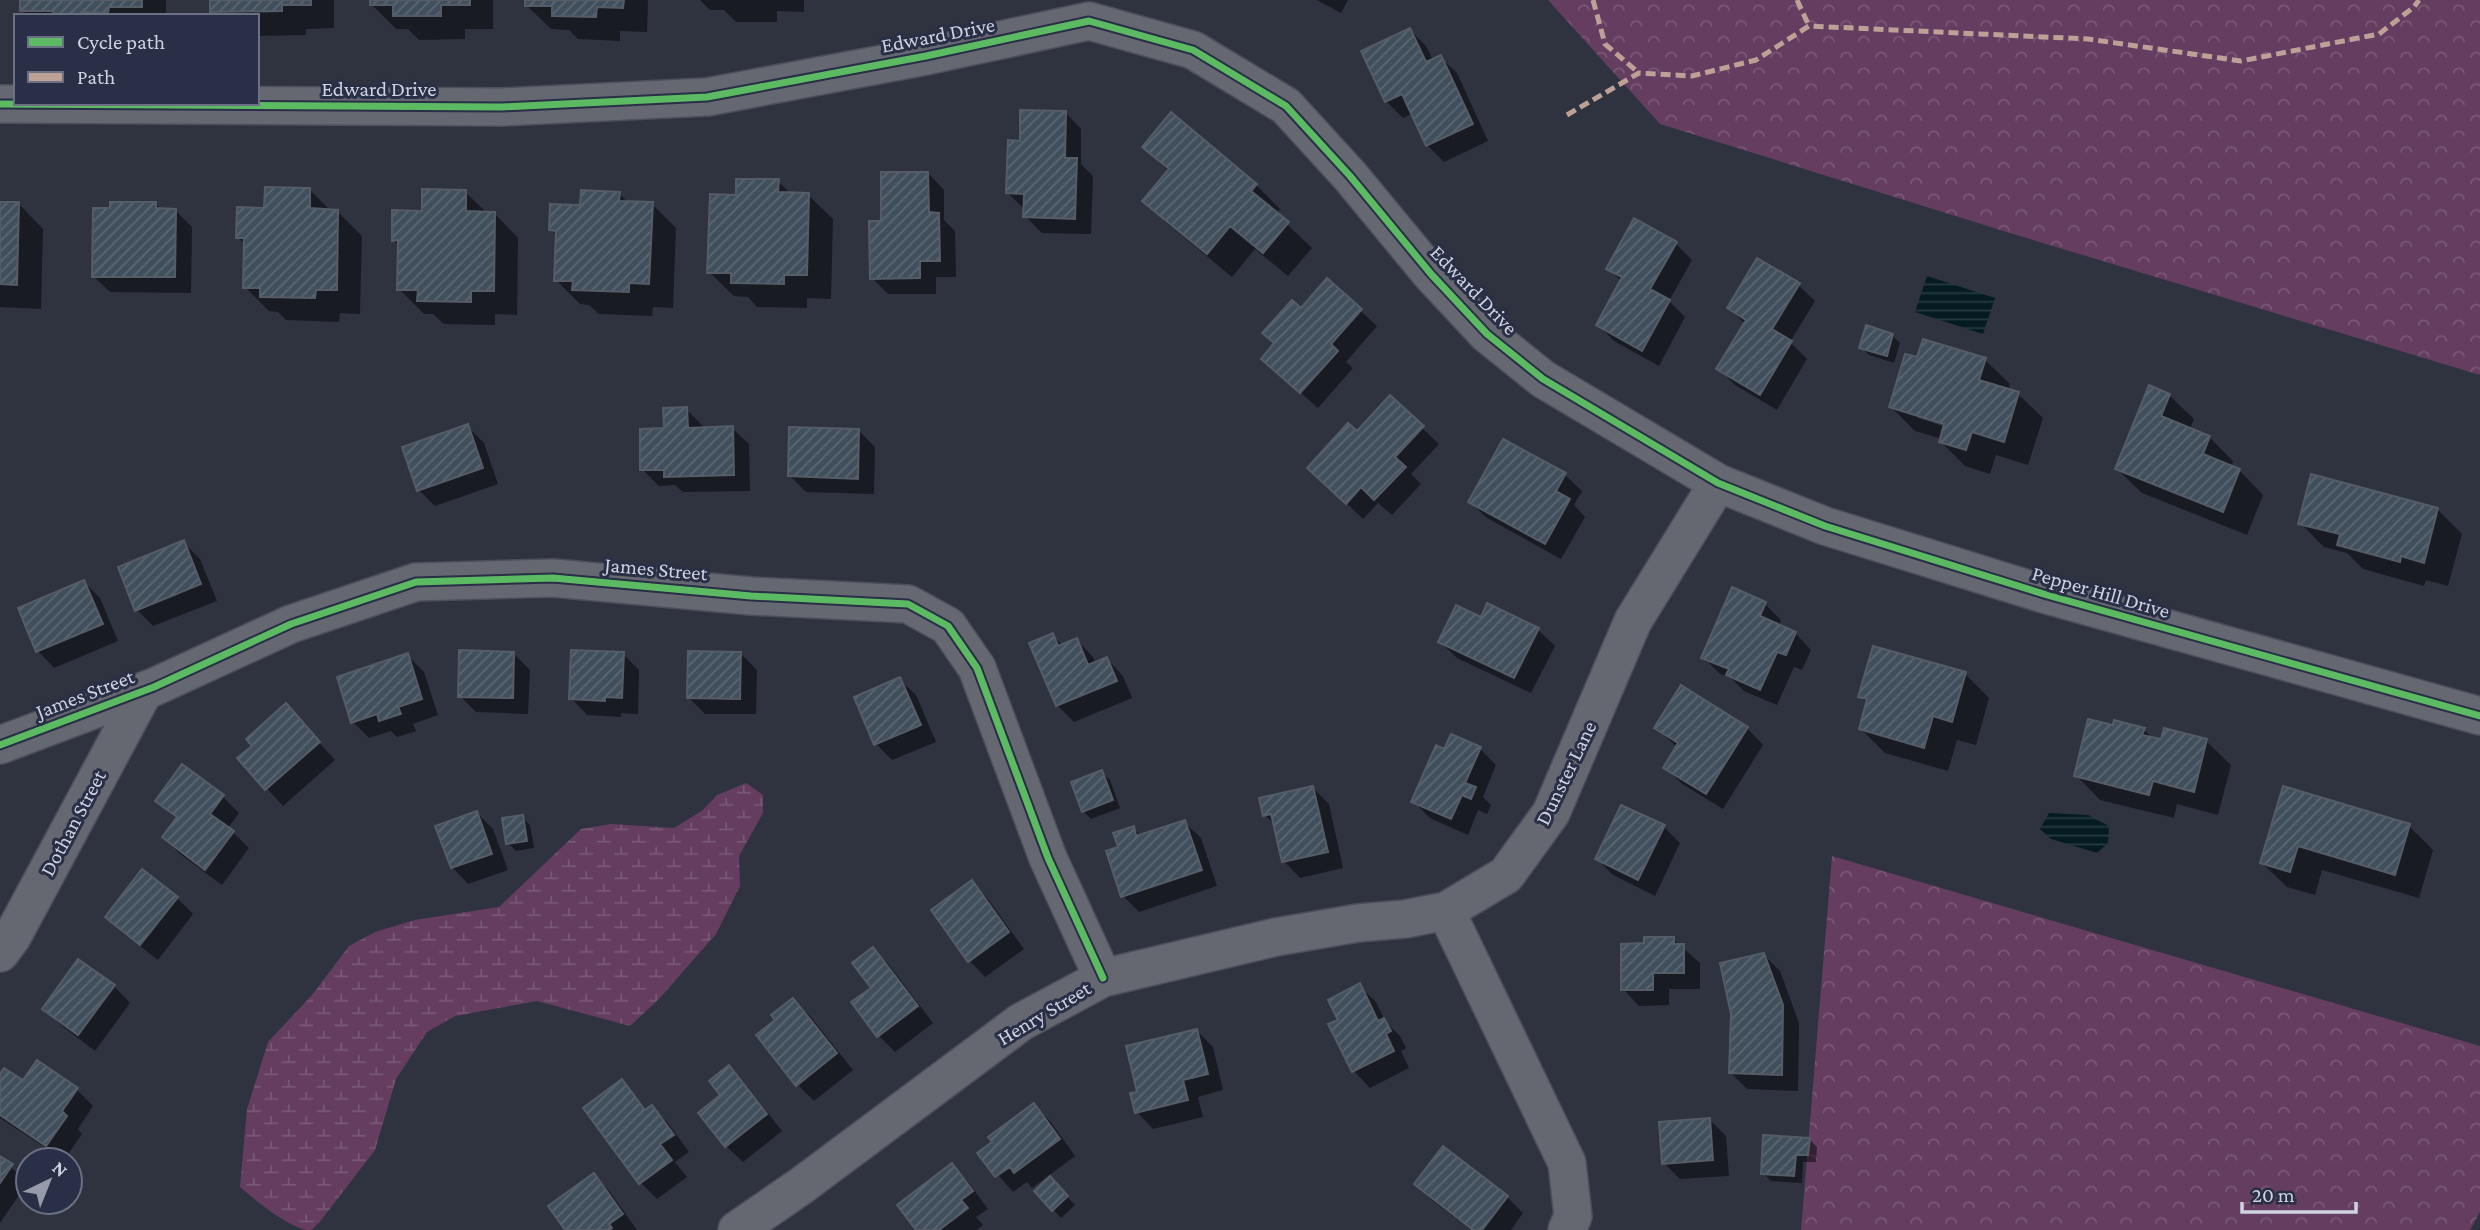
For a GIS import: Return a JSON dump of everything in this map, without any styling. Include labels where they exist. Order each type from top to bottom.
[{"type":"street","name":"Edward Drive","points":[[167,105],[502,107],[707,97],[1089,22],[1193,50],[1286,106],[1350,176],[1431,274],[1487,334],[1543,379],[1718,483]]},
{"type":"street","name":"Pepper Hill Drive","points":[[1718,483],[1825,526],[2047,595],[2480,716]]},
{"type":"street","name":"Dunster Lane","points":[[1446,911],[1506,875],[1551,813],[1633,621],[1718,483]]},
{"type":"street","name":"James Street","points":[[0,745],[144,691],[291,624],[416,582],[553,578],[751,596],[908,604],[947,626],[977,668],[1048,858],[1103,978]]},
{"type":"street","name":"Dothan Street","points":[[0,953],[12,937],[144,691]]},
{"type":"street","name":"Henry Street","points":[[737,1230],[801,1186],[1021,1022],[1103,978],[1276,937],[1446,911]]},
{"type":"street","points":[[1446,911],[1567,1163],[1573,1216],[1566,1230]]},
{"type":"green space","points":[[1548,0],[2480,0],[2480,375],[1660,124]]},
{"type":"green space","points":[[746,783],[763,795],[763,813],[739,856],[740,886],[716,934],[659,999],[630,1026],[537,1001],[455,1016],[427,1032],[396,1079],[375,1150],[314,1228],[302,1229],[283,1220],[240,1187],[247,1109],[268,1042],[312,995],[349,946],[375,932],[415,920],[499,907],[581,829],[611,824],[674,828],[703,810],[717,795]]},
{"type":"green space","points":[[1832,856],[2480,1046],[2480,1212],[2470,1230],[1801,1230]]},
{"type":"water","points":[[1927,276],[1995,298],[1983,334],[1915,312]]},
{"type":"water","points":[[2049,813],[2088,815],[2109,826],[2108,843],[2097,853],[2051,839],[2040,829]]},
{"type":"building","points":[[20,0],[142,0],[142,7],[109,7],[108,13],[53,14],[53,11],[20,11]]},
{"type":"building","points":[[210,0],[311,0],[311,5],[282,5],[282,11],[210,12]]},
{"type":"building","points":[[370,0],[470,0],[470,5],[441,5],[441,16],[393,16],[393,5],[370,5]]},
{"type":"building","points":[[525,0],[624,0],[623,8],[597,7],[596,17],[552,16],[552,6],[525,6]]},
{"type":"building","points":[[1410,28],[1426,62],[1441,55],[1473,124],[1426,146],[1402,94],[1385,102],[1361,51]]},
{"type":"building","points":[[1020,110],[1066,111],[1065,158],[1077,158],[1075,219],[1023,217],[1024,194],[1006,193],[1008,140],[1020,141]]},
{"type":"building","points":[[1171,112],[1257,184],[1251,191],[1289,222],[1263,253],[1230,226],[1207,254],[1142,201],[1169,169],[1142,147]]},
{"type":"building","points":[[881,172],[928,172],[929,212],[939,213],[940,261],[920,261],[920,278],[870,279],[869,221],[881,221]]},
{"type":"building","points":[[736,179],[779,179],[778,192],[809,193],[807,275],[784,275],[784,284],[731,283],[731,273],[707,273],[710,194],[736,195]]},
{"type":"building","points":[[265,187],[310,188],[310,208],[338,210],[337,290],[316,290],[315,298],[260,297],[260,288],[243,288],[244,238],[236,238],[237,207],[264,208]]},
{"type":"building","points":[[422,189],[466,190],[466,211],[495,212],[494,291],[471,291],[471,302],[417,301],[418,290],[397,290],[398,240],[392,241],[392,210],[422,211]]},
{"type":"building","points":[[581,190],[620,192],[619,201],[653,202],[649,284],[629,283],[629,292],[572,290],[573,281],[554,281],[556,231],[549,230],[550,204],[580,205]]},
{"type":"building","points":[[0,202],[19,202],[17,285],[0,284]]},
{"type":"building","points":[[110,202],[156,202],[156,208],[176,209],[175,277],[92,277],[93,208],[110,208]]},
{"type":"building","points":[[1634,218],[1677,242],[1650,289],[1670,300],[1642,351],[1596,325],[1622,277],[1606,269]]},
{"type":"building","points":[[1757,258],[1800,283],[1772,329],[1792,341],[1760,395],[1716,369],[1746,320],[1727,308]]},
{"type":"building","points":[[1327,278],[1362,309],[1331,344],[1338,351],[1300,393],[1261,359],[1274,343],[1262,333],[1292,300],[1301,308]]},
{"type":"building","points":[[1866,325],[1893,334],[1887,356],[1859,348]]},
{"type":"building","points":[[1923,339],[1986,358],[1979,380],[2019,392],[2004,442],[1972,432],[1966,450],[1939,442],[1944,424],[1889,407],[1905,354],[1917,357]]},
{"type":"building","points":[[2149,385],[2170,394],[2161,416],[2210,436],[2203,454],[2240,469],[2223,512],[2115,469]]},
{"type":"building","points":[[1390,395],[1424,426],[1395,457],[1406,467],[1374,500],[1361,487],[1346,504],[1307,468],[1348,423],[1357,431]]},
{"type":"building","points":[[687,407],[688,428],[733,426],[734,475],[664,477],[664,470],[640,470],[640,429],[664,428],[663,408]]},
{"type":"building","points":[[468,424],[483,468],[417,491],[402,447]]},
{"type":"building","points":[[789,427],[859,429],[858,479],[788,476]]},
{"type":"building","points":[[1503,439],[1566,473],[1556,491],[1570,499],[1545,544],[1468,502]]},
{"type":"building","points":[[2311,474],[2438,508],[2424,563],[2401,556],[2400,562],[2337,545],[2340,534],[2298,524]]},
{"type":"building","points":[[184,540],[201,584],[135,611],[118,567]]},
{"type":"building","points":[[84,580],[103,624],[36,652],[18,608]]},
{"type":"building","points":[[1732,587],[1766,602],[1760,616],[1796,632],[1786,655],[1777,652],[1760,690],[1726,675],[1729,669],[1701,658]]},
{"type":"building","points":[[1487,603],[1539,628],[1514,678],[1438,642],[1456,605],[1481,617]]},
{"type":"building","points":[[1053,633],[1058,646],[1077,638],[1088,665],[1107,657],[1117,681],[1056,706],[1029,643]]},
{"type":"building","points":[[1873,646],[1966,672],[1952,722],[1933,716],[1924,748],[1859,729],[1867,699],[1858,697]]},
{"type":"building","points":[[459,650],[514,652],[513,698],[458,697]]},
{"type":"building","points":[[571,650],[624,652],[622,698],[605,697],[605,701],[569,699]]},
{"type":"building","points":[[688,651],[741,652],[740,699],[687,698]]},
{"type":"building","points":[[408,653],[422,699],[398,707],[401,714],[379,721],[377,714],[351,723],[337,677]]},
{"type":"building","points":[[900,677],[921,725],[874,745],[854,697]]},
{"type":"building","points":[[1681,685],[1748,727],[1706,794],[1663,768],[1678,743],[1654,728]]},
{"type":"building","points":[[286,703],[320,742],[265,790],[237,758],[252,746],[246,739]]},
{"type":"building","points":[[2088,719],[2113,725],[2114,720],[2145,728],[2142,735],[2161,739],[2164,728],[2207,739],[2194,792],[2153,781],[2149,795],[2074,776]]},
{"type":"building","points":[[1451,734],[1481,747],[1465,783],[1476,787],[1471,799],[1462,795],[1451,819],[1411,802],[1436,745],[1444,749]]},
{"type":"building","points":[[182,764],[224,795],[210,814],[234,831],[205,870],[162,837],[177,817],[155,801]]},
{"type":"building","points":[[1102,770],[1113,800],[1082,812],[1071,782]]},
{"type":"building","points":[[1313,786],[1328,852],[1282,862],[1271,814],[1263,816],[1259,798]]},
{"type":"building","points":[[2283,786],[2410,824],[2395,875],[2298,846],[2290,872],[2260,863]]},
{"type":"building","points":[[1621,805],[1665,825],[1638,880],[1595,859]]},
{"type":"building","points":[[477,811],[492,854],[451,868],[435,826]]},
{"type":"building","points":[[523,815],[527,841],[506,844],[502,818]]},
{"type":"building","points":[[1185,820],[1202,870],[1121,897],[1106,851],[1118,847],[1113,833],[1134,826],[1136,836]]},
{"type":"building","points":[[142,869],[178,897],[140,945],[105,917]]},
{"type":"building","points":[[972,880],[1009,932],[968,962],[931,910]]},
{"type":"building","points":[[1644,937],[1674,937],[1674,944],[1684,944],[1684,973],[1653,973],[1653,990],[1621,990],[1621,944],[1644,943]]},
{"type":"building","points":[[873,947],[918,1006],[877,1037],[851,1002],[871,988],[852,963]]},
{"type":"building","points":[[1764,953],[1783,1005],[1782,1075],[1729,1073],[1731,1014],[1720,963]]},
{"type":"building","points":[[78,959],[115,985],[78,1035],[42,1009]]},
{"type":"building","points":[[1360,983],[1378,1021],[1384,1018],[1391,1031],[1386,1034],[1394,1051],[1352,1072],[1328,1024],[1338,1020],[1328,1000]]},
{"type":"building","points":[[793,998],[837,1053],[796,1086],[756,1035],[775,1020],[771,1015]]},
{"type":"building","points":[[1197,1029],[1208,1074],[1183,1080],[1188,1100],[1135,1113],[1130,1093],[1137,1092],[1126,1046]]},
{"type":"building","points":[[37,1060],[78,1088],[62,1111],[67,1116],[46,1146],[0,1115],[0,1074],[4,1068],[23,1080]]},
{"type":"building","points":[[729,1065],[767,1114],[725,1147],[698,1113],[720,1095],[709,1081]]},
{"type":"building","points":[[622,1079],[645,1110],[652,1105],[674,1135],[660,1144],[672,1160],[639,1184],[583,1108]]},
{"type":"building","points":[[1034,1103],[1060,1139],[1014,1173],[1010,1167],[995,1177],[977,1153],[992,1142],[988,1137]]},
{"type":"building","points":[[1710,1118],[1713,1160],[1662,1164],[1659,1122]]},
{"type":"building","points":[[1763,1135],[1810,1138],[1808,1155],[1796,1155],[1794,1176],[1761,1174]]},
{"type":"building","points":[[1443,1146],[1508,1196],[1482,1230],[1473,1230],[1414,1184]]},
{"type":"building","points":[[0,1156],[13,1164],[0,1183]]},
{"type":"building","points":[[952,1163],[973,1191],[961,1200],[968,1208],[939,1230],[916,1230],[897,1205]]},
{"type":"building","points":[[594,1173],[623,1214],[609,1224],[612,1228],[609,1230],[565,1230],[548,1206]]},
{"type":"building","points":[[1050,1176],[1068,1196],[1052,1211],[1034,1191]]},
{"type":"marked path","points":[[1593,0],[1605,44],[1639,73]]},
{"type":"marked path","points":[[1797,0],[1809,26]]},
{"type":"marked path","points":[[1567,115],[1639,73],[1692,76],[1756,60],[1809,26],[2088,39],[2241,61],[2379,34],[2419,0]]},
{"type":"cycle path","points":[[167,105],[502,107],[707,97],[926,56],[1089,21],[1193,50],[1286,106],[1350,176],[1431,274],[1487,334],[1543,379],[1718,483],[1825,526],[2047,595],[2480,716]]},
{"type":"cycle path","points":[[0,104],[14,104]]},
{"type":"cycle path","points":[[0,745],[154,687],[291,624],[416,582],[553,578],[751,596],[908,604],[948,626],[977,668],[1048,858],[1103,978]]}]
